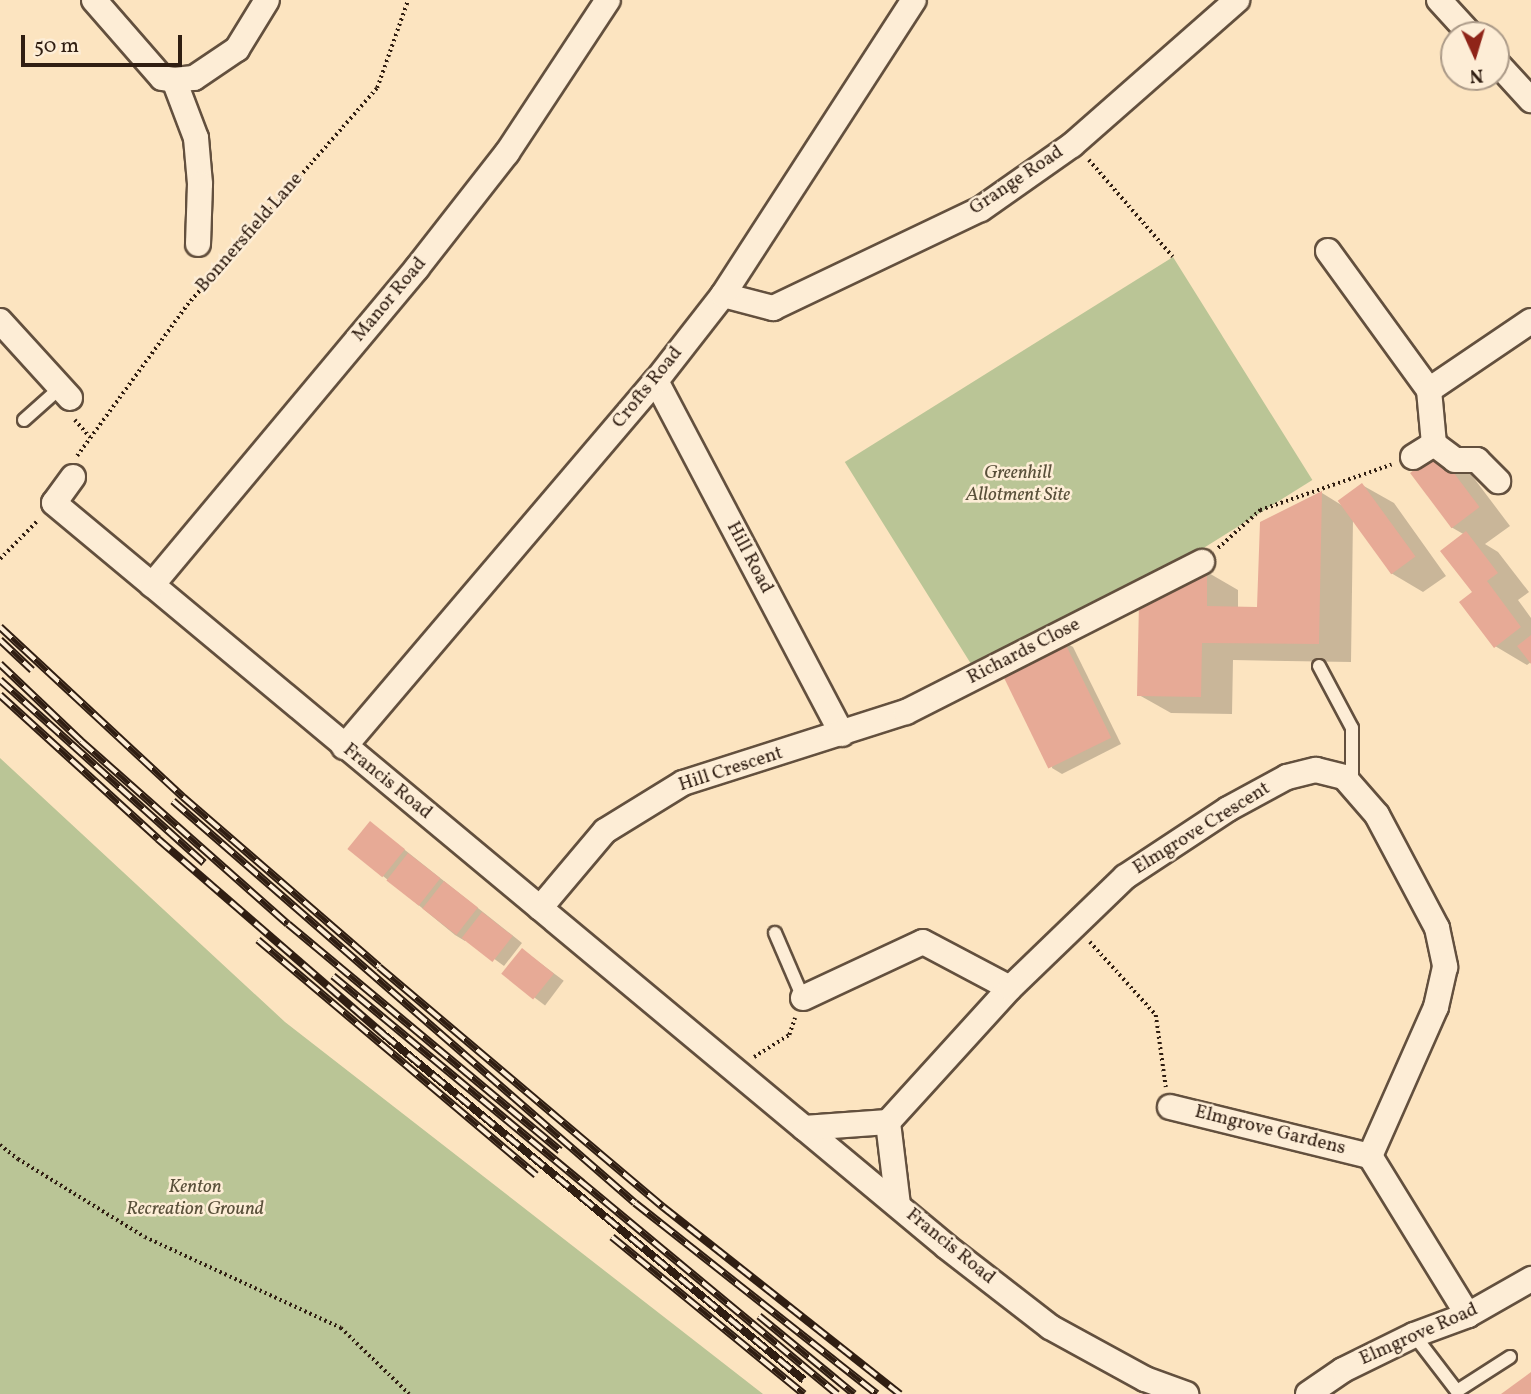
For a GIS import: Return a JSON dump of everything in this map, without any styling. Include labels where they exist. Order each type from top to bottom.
[{"type":"street","points":[[94,0],[162,78],[174,80],[194,78],[237,49],[267,0]]},
{"type":"street","name":"Manor Road","points":[[152,586],[417,268],[499,164],[608,0]]},
{"type":"street","name":"Crofts Road","points":[[344,747],[656,381],[723,295],[914,0]]},
{"type":"street","name":"Grange Road","points":[[723,295],[773,308],[981,209],[1072,145],[1237,0]]},
{"type":"street","points":[[1439,0],[1458,21]]},
{"type":"street","points":[[1510,77],[1531,100]]},
{"type":"street","points":[[174,80],[196,138],[200,184],[198,244]]},
{"type":"street","points":[[1328,251],[1429,390],[1434,444],[1455,460],[1477,460],[1498,481]]},
{"type":"street","points":[[0,321],[65,393]]},
{"type":"street","points":[[1429,390],[1531,321]]},
{"type":"street","name":"Hill Road","points":[[656,381],[842,734]]},
{"type":"street","points":[[1413,457],[1434,444]]},
{"type":"street","points":[[54,503],[74,468]]},
{"type":"street","name":"Francis Road","points":[[54,503],[804,1128],[1050,1327],[1146,1379],[1186,1394]]},
{"type":"street","name":"Richards Close","points":[[842,734],[906,712],[1202,562]]},
{"type":"street","name":"Hill Crescent","points":[[540,908],[605,831],[673,788],[842,734]]},
{"type":"street","name":"Elmgrove Crescent","points":[[888,1122],[1010,988],[1125,877],[1228,808],[1287,777],[1316,770],[1344,777],[1377,815],[1437,928],[1445,967],[1436,1007],[1370,1156]]},
{"type":"street","points":[[803,998],[923,942],[1010,988]]},
{"type":"street","name":"Elmgrove Gardens","points":[[1170,1107],[1370,1156]]},
{"type":"street","points":[[804,1128],[888,1122],[898,1205]]},
{"type":"street","points":[[1370,1156],[1468,1315]]},
{"type":"street","name":"Elmgrove Road","points":[[1308,1394],[1343,1370],[1415,1335],[1468,1315],[1531,1279]]},
{"type":"lane","points":[[24,420],[65,393]]},
{"type":"lane","points":[[1319,666],[1352,728],[1352,786]]},
{"type":"lane","points":[[775,933],[803,998]]},
{"type":"lane","points":[[1415,1335],[1457,1391],[1510,1357]]},
{"type":"path","name":"Bonnersfield Lane","points":[[74,468],[97,428],[187,305],[377,88],[408,0]]},
{"type":"path","points":[[1072,145],[1089,160],[1172,257]]},
{"type":"path","points":[[1202,562],[1260,510],[1413,457]]},
{"type":"path","points":[[0,559],[54,503]]},
{"type":"path","points":[[1074,924],[1156,1015],[1170,1107]]},
{"type":"path","points":[[732,1067],[789,1035],[803,998]]},
{"type":"path","points":[[0,1144],[18,1159],[145,1237],[341,1328],[409,1394]]},
{"type":"green space","name":"Greenhill Allotment Site","points":[[1173,257],[1312,480],[984,685],[845,462]]},
{"type":"green space","name":"Kenton Recreation Ground","points":[[0,758],[285,1022],[763,1394],[0,1394]]},
{"type":"building","points":[[1438,452],[1480,507],[1452,528],[1410,473]]},
{"type":"building","points":[[1362,483],[1415,557],[1391,574],[1338,501]]},
{"type":"building","points":[[1322,491],[1319,644],[1202,643],[1201,697],[1137,696],[1139,602],[1207,570],[1207,606],[1257,607],[1260,522]]},
{"type":"building","points":[[1466,531],[1498,573],[1487,581],[1521,627],[1494,648],[1459,602],[1472,592],[1440,551]]},
{"type":"building","points":[[1531,635],[1531,664],[1517,646]]},
{"type":"building","points":[[1063,639],[1111,738],[1048,769],[1000,670]]},
{"type":"building","points":[[370,821],[405,849],[382,877],[347,849]]},
{"type":"building","points":[[408,853],[440,878],[419,906],[386,881]]},
{"type":"building","points":[[444,881],[478,907],[456,935],[422,909]]},
{"type":"building","points":[[482,912],[513,936],[492,962],[462,938]]},
{"type":"building","points":[[522,948],[554,974],[533,999],[501,974]]},
{"type":"building","points":[[1531,1372],[1531,1394],[1501,1394]]},
{"type":"railway","points":[[0,627],[183,797],[379,967],[663,1207],[900,1394]]},
{"type":"railway","points":[[0,640],[32,670]]},
{"type":"railway","points":[[0,664],[81,741],[288,924],[560,1151]]},
{"type":"railway","points":[[0,680],[204,863]]},
{"type":"railway","points":[[0,695],[158,839],[383,1034],[804,1380]]},
{"type":"railway","points":[[173,801],[635,1203],[877,1394]]},
{"type":"railway","points":[[258,940],[536,1175]]},
{"type":"railway","points":[[333,976],[837,1394]]},
{"type":"railway","points":[[612,1237],[804,1394]]},
{"type":"railway","points":[[759,1316],[854,1394]]}]
